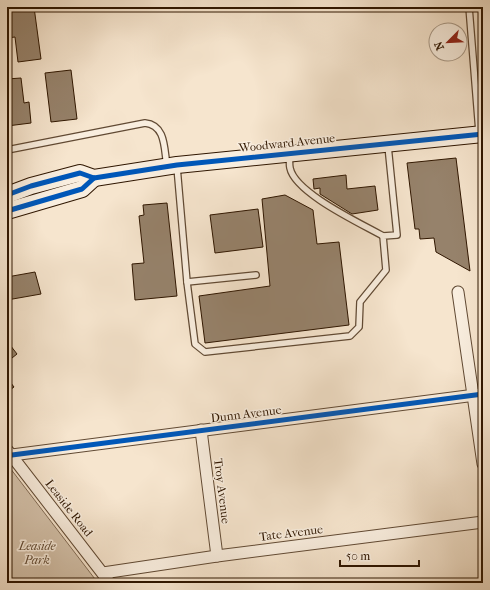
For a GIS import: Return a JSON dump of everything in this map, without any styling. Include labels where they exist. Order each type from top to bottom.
[{"type":"main road","name":"Woodward Avenue","points":[[7,195],[31,186],[80,173],[94,178],[172,165],[481,134]]},
{"type":"main road","name":"Woodward Avenue","points":[[7,211],[82,189],[94,178]]},
{"type":"street","points":[[458,292],[478,395],[483,464]]},
{"type":"street","name":"Dunn Avenue","points":[[10,452],[201,430],[478,395]]},
{"type":"street","name":"Troy Avenue","points":[[201,430],[217,556]]},
{"type":"street","name":"Leaside Road","points":[[10,452],[110,583]]},
{"type":"street","name":"Tate Avenue","points":[[103,573],[217,556],[483,522]]},
{"type":"lane","points":[[469,7],[481,134]]},
{"type":"lane","points":[[7,150],[145,123],[156,126],[161,133],[172,165],[195,344],[204,352],[350,336],[359,327],[360,302],[386,270],[383,236]]},
{"type":"lane","points":[[290,153],[290,168],[298,183],[319,200],[383,236],[397,234],[388,144]]},
{"type":"lane","points":[[187,282],[256,275]]},
{"type":"green space","name":"Leaside Park","points":[[7,464],[98,583],[7,583]]},
{"type":"building","points":[[34,7],[41,59],[18,62],[15,37],[7,38],[7,10]]},
{"type":"building","points":[[71,70],[77,119],[51,122],[45,73]]},
{"type":"building","points":[[21,78],[24,103],[29,102],[31,123],[7,126],[7,79]]},
{"type":"building","points":[[456,158],[470,271],[436,252],[434,238],[420,239],[419,229],[415,229],[407,163]]},
{"type":"building","points":[[346,175],[347,189],[375,186],[378,210],[352,214],[320,194],[320,188],[314,189],[313,179]]},
{"type":"building","points":[[285,195],[313,210],[317,244],[339,242],[349,325],[205,343],[199,296],[270,286],[262,199]]},
{"type":"building","points":[[167,203],[177,296],[135,300],[132,264],[144,263],[139,216],[144,215],[143,205]]},
{"type":"building","points":[[258,209],[263,247],[215,253],[210,215]]},
{"type":"building","points":[[35,272],[41,294],[7,300],[7,277]]},
{"type":"building","points":[[7,341],[17,354],[7,362]]},
{"type":"building","points":[[7,378],[14,387],[7,392]]},
{"type":"cycle path","points":[[7,195],[31,186],[80,173],[94,178],[177,165],[483,134]]},
{"type":"cycle path","points":[[7,211],[82,189],[94,178]]},
{"type":"cycle path","points":[[12,455],[483,394]]}]
